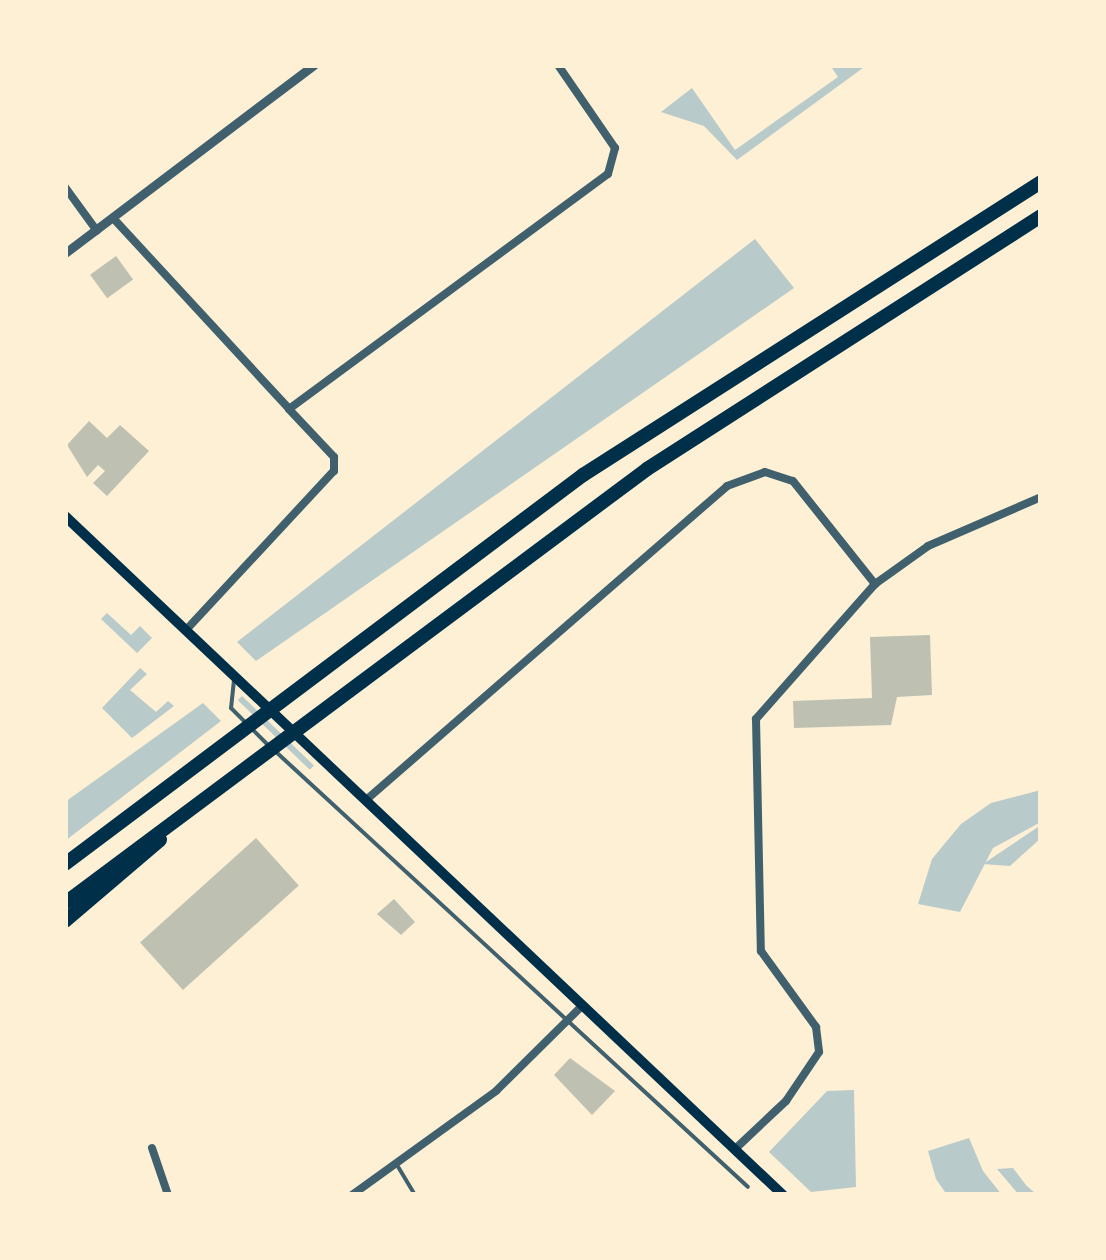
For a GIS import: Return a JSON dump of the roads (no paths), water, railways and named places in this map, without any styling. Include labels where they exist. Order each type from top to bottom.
[{"type":"highway","points":[[65,864],[553,496],[1041,182]]},
{"type":"highway","points":[[65,903],[647,469],[1041,216]]},
{"type":"highway","points":[[65,921],[219,785]]},
{"type":"main road","points":[[65,516],[783,1195]]},
{"type":"street","points":[[65,253],[314,65]]},
{"type":"street","points":[[289,409],[608,174],[615,148],[558,65]]},
{"type":"street","points":[[65,188],[96,231]]},
{"type":"street","points":[[113,218],[334,456],[334,471],[186,630]]},
{"type":"street","points":[[366,800],[668,534],[749,475],[793,481],[874,584]]},
{"type":"street","points":[[735,1149],[786,1101],[818,1052],[816,1028],[761,951],[755,748],[762,704],[874,584],[928,546],[1041,497]]},
{"type":"street","points":[[352,1195],[398,1166],[496,1092],[582,1004]]},
{"type":"street","points":[[152,1148],[168,1195]]},
{"type":"lane","points":[[234,676],[236,715],[748,1187]]},
{"type":"lane","points":[[398,1166],[415,1195]]}]
